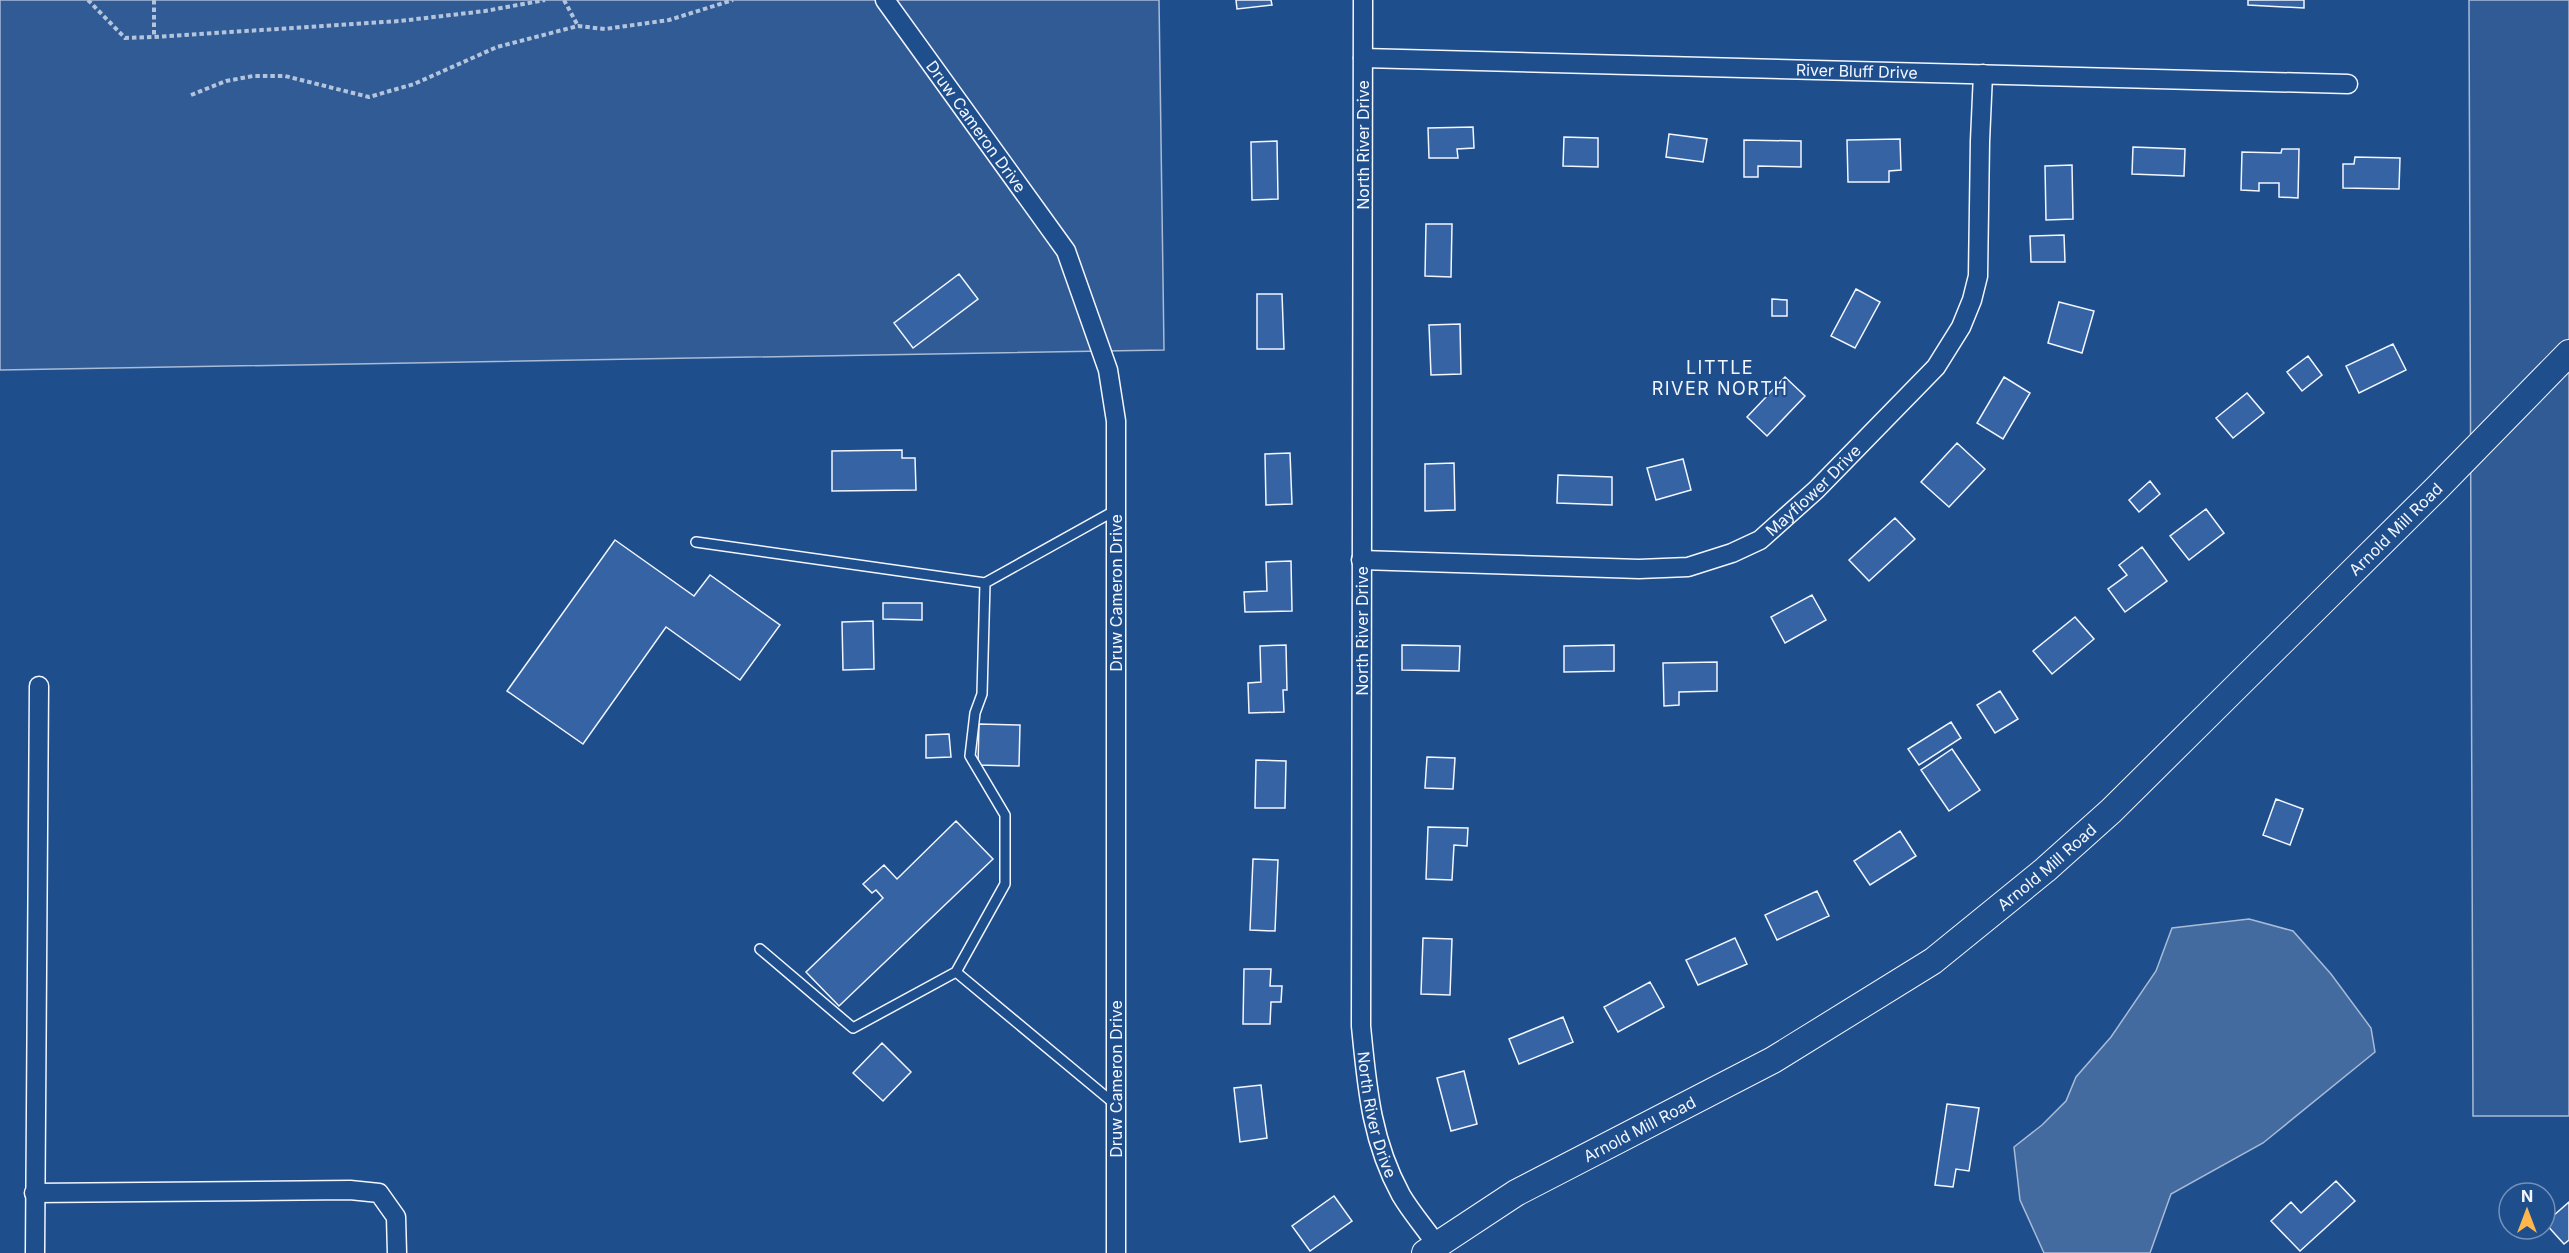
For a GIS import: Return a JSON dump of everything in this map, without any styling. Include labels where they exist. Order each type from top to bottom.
[{"type":"main road","name":"Arnold Mill Road","points":[[1430,1248],[1516,1192],[1773,1060],[1933,961],[2045,870],[2111,811],[2438,488],[2569,353]]},
{"type":"street","name":"Druw Cameron Drive","points":[[885,0],[1066,251],[1108,370],[1116,421],[1116,1253]]},
{"type":"street","name":"North River Drive","points":[[1363,0],[1361,1026],[1367,1087],[1375,1132],[1385,1162],[1430,1248]]},
{"type":"street","name":"River Bluff Drive","points":[[1363,58],[2348,84]]},
{"type":"street","name":"Mayflower Drive","points":[[1361,561],[1466,565],[1688,567],[1721,557],[1760,540],[1816,490],[1936,367],[1961,327],[1972,300],[1978,276],[1983,74]]},
{"type":"street","points":[[35,1253],[39,686]]},
{"type":"street","points":[[34,1193],[350,1190],[379,1193],[396,1217],[397,1253]]},
{"type":"lane","points":[[696,542],[985,584],[1116,510]]},
{"type":"lane","points":[[760,949],[853,1028],[956,972],[1005,884],[1005,815],[970,756],[975,713],[982,693],[985,584]]},
{"type":"lane","points":[[956,972],[1116,1105]]},
{"type":"path","points":[[88,0],[125,38],[400,21],[485,11],[545,0]]},
{"type":"path","points":[[154,0],[154,38]]},
{"type":"path","points":[[564,0],[578,26]]},
{"type":"path","points":[[191,94],[253,76],[285,76],[369,97],[414,84],[497,47],[578,26],[605,29],[669,20],[733,0]]},
{"type":"shaded area","points":[[0,0],[1159,0],[1164,350],[0,370]]},
{"type":"shaded area","points":[[2469,0],[2569,0],[2569,1116],[2473,1116]]},
{"type":"shaded area","points":[[2249,919],[2293,931],[2331,974],[2371,1028],[2375,1052],[2263,1143],[2171,1194],[2150,1253],[2044,1253],[2020,1200],[2014,1147],[2042,1125],[2066,1101],[2076,1077],[2111,1037],[2156,971],[2172,928]]},
{"type":"building","points":[[1236,0],[1271,0],[1272,5],[1237,9]]},
{"type":"building","points":[[2248,0],[2304,0],[2304,8],[2248,5]]},
{"type":"building","points":[[1473,127],[1474,148],[1457,149],[1458,158],[1429,158],[1428,128]]},
{"type":"building","points":[[1669,134],[1707,139],[1703,162],[1666,157]]},
{"type":"building","points":[[1564,137],[1598,138],[1598,167],[1563,166]]},
{"type":"building","points":[[1900,139],[1901,170],[1889,171],[1889,182],[1848,182],[1847,140]]},
{"type":"building","points":[[1744,140],[1801,141],[1801,167],[1758,166],[1758,177],[1744,177]]},
{"type":"building","points":[[1277,141],[1278,199],[1252,200],[1251,142]]},
{"type":"building","points":[[2133,147],[2185,149],[2184,176],[2132,174]]},
{"type":"building","points":[[2282,149],[2299,149],[2298,198],[2279,197],[2279,183],[2259,183],[2259,191],[2241,190],[2242,152],[2281,153]]},
{"type":"building","points":[[2355,157],[2400,158],[2399,189],[2343,188],[2343,164],[2354,164]]},
{"type":"building","points":[[2072,165],[2073,219],[2046,220],[2045,166]]},
{"type":"building","points":[[1426,224],[1452,224],[1451,277],[1425,276]]},
{"type":"building","points":[[2064,235],[2065,262],[2031,262],[2030,236]]},
{"type":"building","points":[[959,274],[978,299],[913,348],[894,323]]},
{"type":"building","points":[[1856,289],[1880,302],[1855,348],[1831,336]]},
{"type":"building","points":[[1257,294],[1282,294],[1284,349],[1257,349]]},
{"type":"building","points":[[1772,299],[1787,300],[1787,316],[1772,316]]},
{"type":"building","points":[[2059,302],[2094,311],[2082,353],[2048,343]]},
{"type":"building","points":[[1460,324],[1461,374],[1431,375],[1429,325]]},
{"type":"building","points":[[2393,344],[2406,370],[2359,393],[2346,366]]},
{"type":"building","points":[[2308,356],[2322,375],[2302,391],[2287,372]]},
{"type":"building","points":[[1785,377],[1805,396],[1767,436],[1747,417]]},
{"type":"building","points":[[2004,377],[2030,393],[2003,439],[1977,423]]},
{"type":"building","points":[[2247,393],[2264,413],[2233,438],[2216,418]]},
{"type":"building","points":[[1957,443],[1985,469],[1949,507],[1921,482]]},
{"type":"building","points":[[902,450],[902,458],[915,458],[916,490],[832,491],[832,451]]},
{"type":"building","points":[[1290,453],[1292,504],[1266,505],[1265,454]]},
{"type":"building","points":[[1683,459],[1691,490],[1656,500],[1647,468]]},
{"type":"building","points":[[1454,463],[1455,510],[1425,511],[1425,464]]},
{"type":"building","points":[[1558,475],[1612,477],[1612,505],[1557,503]]},
{"type":"building","points":[[2150,481],[2160,494],[2139,512],[2129,500]]},
{"type":"building","points":[[2206,509],[2224,533],[2189,560],[2170,536]]},
{"type":"building","points":[[1895,518],[1915,539],[1869,581],[1849,560]]},
{"type":"building","points":[[615,540],[694,596],[710,575],[780,625],[740,680],[666,627],[583,744],[507,691]]},
{"type":"building","points":[[2142,547],[2167,581],[2125,612],[2108,589],[2127,575],[2119,565]]},
{"type":"building","points":[[1291,561],[1292,611],[1245,612],[1244,592],[1267,591],[1266,562]]},
{"type":"building","points":[[1812,595],[1826,620],[1785,643],[1771,617]]},
{"type":"building","points":[[883,603],[922,603],[922,620],[883,619]]},
{"type":"building","points":[[2075,617],[2094,639],[2052,674],[2033,651]]},
{"type":"building","points":[[873,621],[874,669],[843,670],[842,622]]},
{"type":"building","points":[[1286,645],[1287,690],[1283,690],[1284,712],[1249,713],[1248,683],[1261,682],[1260,646]]},
{"type":"building","points":[[1402,645],[1460,646],[1459,671],[1402,670]]},
{"type":"building","points":[[1614,645],[1614,671],[1564,672],[1564,646]]},
{"type":"building","points":[[1717,662],[1717,691],[1679,692],[1679,705],[1664,706],[1663,663]]},
{"type":"building","points":[[2000,691],[2018,719],[1995,733],[1977,705]]},
{"type":"building","points":[[1951,722],[1961,738],[1919,765],[1908,749]]},
{"type":"building","points":[[979,724],[1020,725],[1019,766],[978,765]]},
{"type":"building","points":[[949,734],[951,757],[926,758],[926,735]]},
{"type":"building","points":[[1952,749],[1980,790],[1949,811],[1921,770]]},
{"type":"building","points":[[1427,757],[1455,758],[1453,789],[1425,788]]},
{"type":"building","points":[[1256,760],[1286,761],[1285,808],[1255,808]]},
{"type":"building","points":[[2276,799],[2303,809],[2290,845],[2263,835]]},
{"type":"building","points":[[956,821],[993,859],[839,1006],[806,972],[883,898],[876,890],[872,893],[863,884],[884,865],[897,879]]},
{"type":"building","points":[[1428,827],[1468,828],[1467,846],[1454,845],[1452,880],[1426,879]]},
{"type":"building","points":[[1900,831],[1916,856],[1870,885],[1854,861]]},
{"type":"building","points":[[1253,859],[1278,860],[1275,931],[1250,930]]},
{"type":"building","points":[[1817,891],[1829,916],[1777,940],[1765,915]]},
{"type":"building","points":[[1423,938],[1452,939],[1450,995],[1421,994]]},
{"type":"building","points":[[1735,938],[1747,964],[1698,985],[1686,960]]},
{"type":"building","points":[[1244,969],[1271,969],[1270,986],[1282,986],[1281,1002],[1271,1002],[1270,1024],[1243,1024]]},
{"type":"building","points":[[1650,982],[1664,1007],[1618,1032],[1604,1007]]},
{"type":"building","points":[[1563,1017],[1573,1042],[1519,1064],[1509,1039]]},
{"type":"building","points":[[882,1043],[911,1072],[883,1101],[853,1073]]},
{"type":"building","points":[[1464,1071],[1477,1124],[1451,1131],[1437,1078]]},
{"type":"building","points":[[1261,1085],[1267,1138],[1240,1142],[1234,1088]]},
{"type":"building","points":[[1947,1104],[1979,1108],[1969,1171],[1956,1169],[1953,1187],[1935,1185]]},
{"type":"building","points":[[2336,1181],[2355,1201],[2300,1251],[2271,1221],[2291,1202],[2301,1213]]},
{"type":"building","points":[[1334,1196],[1352,1221],[1310,1251],[1292,1226]]},
{"type":"building","points":[[2569,1202],[2569,1240],[2564,1244],[2557,1236],[2557,1212]]},
{"type":"district","name":"LITTLE RIVER NORTH","points":[[1720,378]]}]
